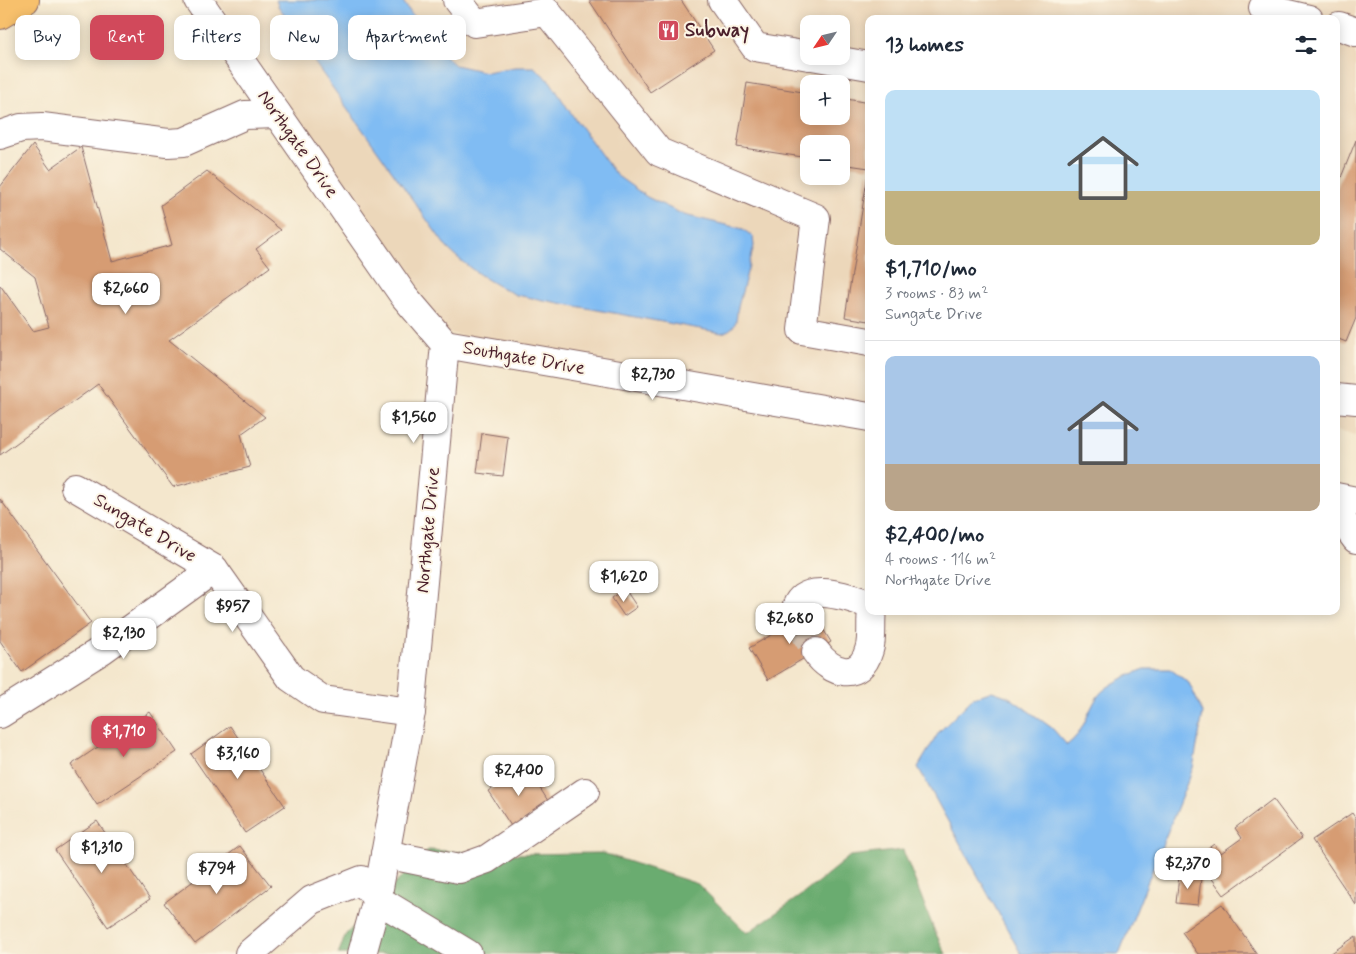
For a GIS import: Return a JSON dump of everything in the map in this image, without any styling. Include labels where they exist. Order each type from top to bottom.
[{"type":"main road","points":[[0,15],[25,0]]},
{"type":"street","name":"Northgate Drive","points":[[198,0],[404,296],[445,344],[411,712],[377,899],[362,954]]},
{"type":"street","points":[[457,0],[475,23],[547,12],[659,152],[816,218],[802,330],[865,341]]},
{"type":"street","points":[[722,0],[755,47],[800,54]]},
{"type":"street","points":[[1263,9],[1291,15]]},
{"type":"street","points":[[850,63],[865,65]]},
{"type":"street","points":[[0,135],[21,128],[42,127],[168,143],[184,142],[245,115],[278,114]]},
{"type":"street","name":"Southgate Drive","points":[[445,344],[865,416]]},
{"type":"street","points":[[1340,398],[1356,400]]},
{"type":"street","name":"Sungate Drive","points":[[75,487],[214,569],[290,678],[323,700],[411,712]]},
{"type":"street","points":[[1340,498],[1356,501]]},
{"type":"street","points":[[1340,517],[1356,539]]},
{"type":"street","name":"Sungate Drive","points":[[2,708],[102,650],[214,569]]},
{"type":"street","points":[[796,618],[796,608],[799,603],[809,594],[818,592],[865,603]]},
{"type":"street","points":[[816,652],[824,663],[834,670],[842,672],[853,671],[864,662],[869,652],[872,615]]},
{"type":"street","points":[[385,854],[459,869],[488,858],[585,792]]},
{"type":"street","points":[[249,954],[312,900],[362,880],[377,899],[468,954]]},
{"type":"shaded area","points":[[217,0],[1356,0],[1356,435],[1340,432],[1340,15],[865,15],[865,408],[442,332],[258,60],[260,60],[260,15],[227,15]]},
{"type":"green space","points":[[428,850],[504,854],[602,853],[698,884],[747,933],[803,894],[850,856],[903,850],[935,932],[946,954],[338,954],[346,934]]},
{"type":"water","points":[[276,0],[402,0],[412,15],[348,15],[348,60],[450,60],[455,65],[486,72],[515,67],[534,67],[550,81],[616,175],[647,197],[684,215],[743,229],[753,237],[754,246],[734,325],[722,333],[516,295],[471,269],[447,248],[315,63],[314,60],[338,60],[338,15],[285,15]]},
{"type":"water","points":[[1145,669],[1170,669],[1189,683],[1203,713],[1193,768],[1119,954],[1021,954],[918,767],[939,732],[973,698],[992,691],[1009,697],[1052,728],[1067,745],[1077,735],[1094,702],[1107,687]]},
{"type":"building","points":[[589,0],[681,0],[714,50],[650,92]]},
{"type":"building","points":[[747,83],[800,92],[800,125],[850,125],[850,100],[865,102],[865,167],[850,165],[850,135],[800,135],[800,157],[737,147]]},
{"type":"building","points":[[1356,140],[1356,318],[1346,342],[1340,340],[1340,180]]},
{"type":"building","points":[[33,145],[50,169],[81,147],[112,261],[172,245],[161,205],[207,171],[281,230],[256,249],[270,267],[169,340],[265,417],[241,434],[250,467],[173,487],[98,384],[0,455],[0,285],[33,331],[49,327],[35,277],[0,249],[0,187]]},
{"type":"building","points":[[865,192],[865,320],[845,317]]},
{"type":"building","points":[[482,433],[508,437],[503,476],[477,473]]},
{"type":"building","points":[[0,499],[91,623],[22,672],[0,641]]},
{"type":"building","points":[[625,589],[637,607],[624,616],[612,598]]},
{"type":"building","points":[[812,611],[831,642],[768,680],[749,648]]},
{"type":"building","points":[[150,712],[177,752],[97,805],[71,765]]},
{"type":"building","points":[[230,726],[285,806],[245,833],[191,754]]},
{"type":"building","points":[[526,766],[550,804],[513,829],[488,791]]},
{"type":"building","points":[[1273,799],[1302,838],[1224,895],[1196,857],[1214,844],[1221,853],[1242,838],[1235,828]]},
{"type":"building","points":[[1352,813],[1356,819],[1356,905],[1312,840]]},
{"type":"building","points":[[97,821],[150,899],[108,927],[55,850]]},
{"type":"building","points":[[240,846],[271,886],[195,944],[164,903]]},
{"type":"building","points":[[1179,876],[1201,878],[1198,905],[1176,903]]},
{"type":"building","points":[[1222,904],[1257,954],[1198,954],[1182,932]]},
{"type":"building","points":[[1356,936],[1356,954],[1330,954]]},
{"type":"tunnel","points":[[796,618],[816,652]]},
{"type":"place","name":"Subway","points":[[669,30]]}]
